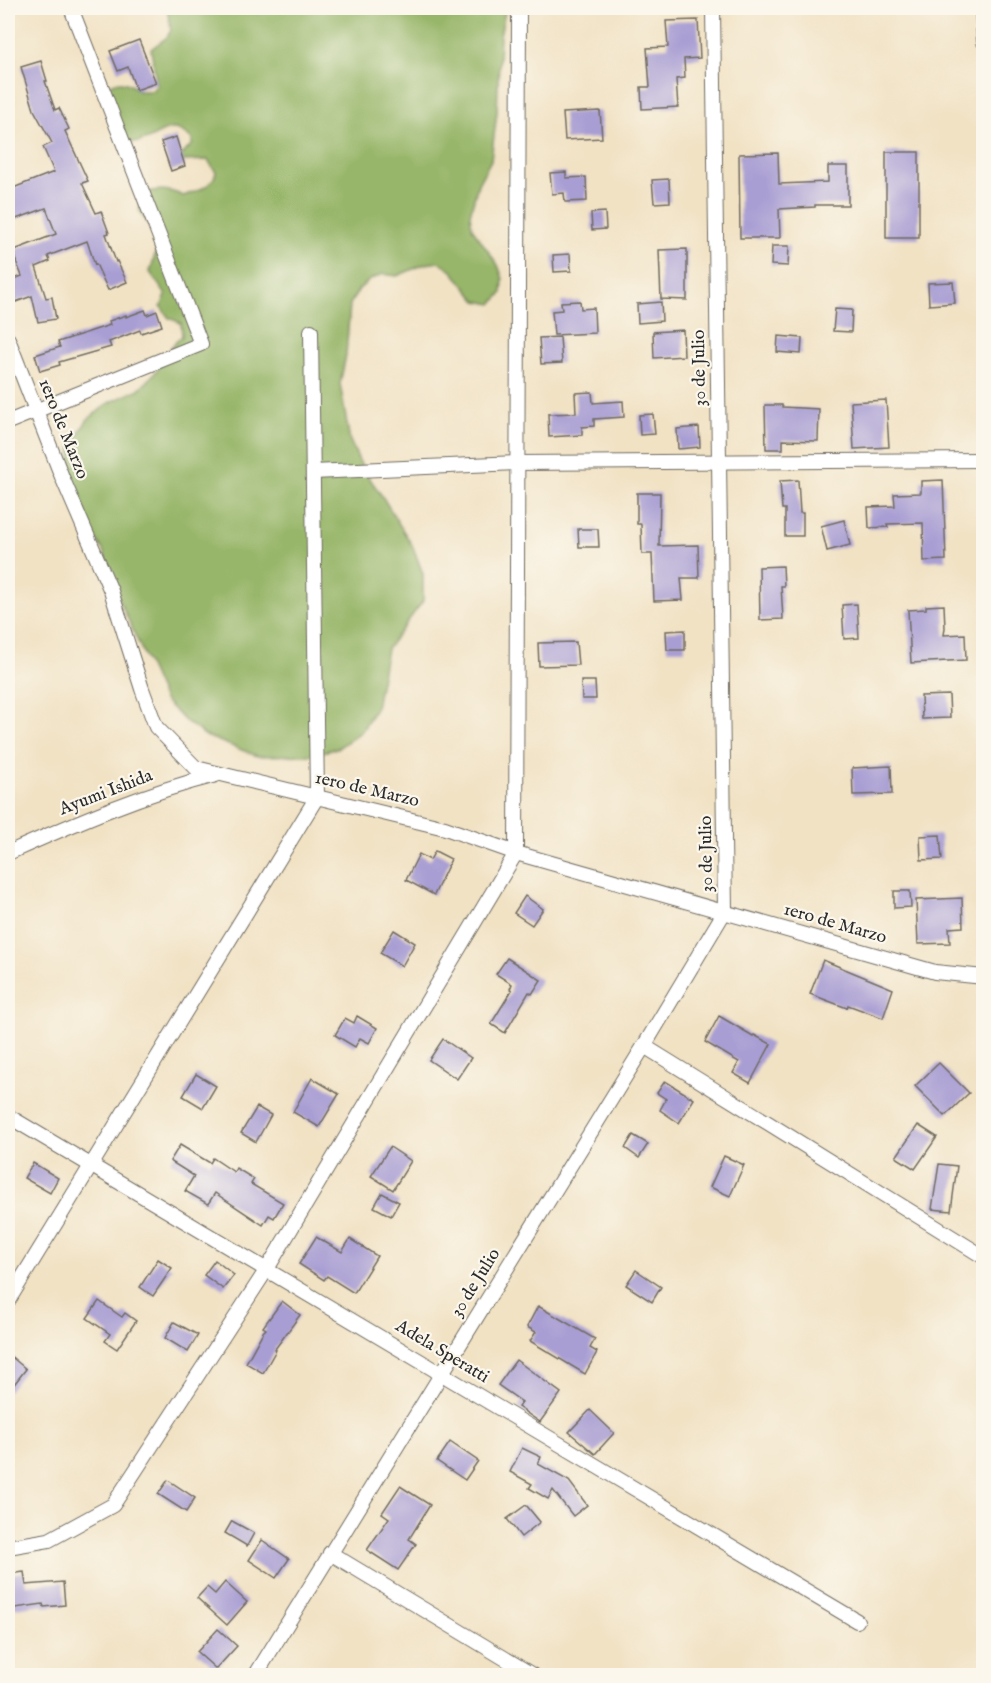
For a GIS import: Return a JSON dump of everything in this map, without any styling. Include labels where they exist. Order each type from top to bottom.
[{"type":"street","points":[[8,422],[201,344],[71,8]]},
{"type":"street","points":[[8,1547],[49,1540],[112,1505],[267,1269],[516,853],[519,8]]},
{"type":"street","name":"30 de Julio","points":[[255,1676],[725,911],[713,8]]},
{"type":"street","points":[[982,8],[984,42]]},
{"type":"street","points":[[8,1301],[317,797],[311,331]]},
{"type":"street","name":"1ero de Marzo","points":[[8,339],[62,477],[111,591],[156,727],[196,768],[445,828],[516,853],[935,972],[984,978]]},
{"type":"street","points":[[313,472],[518,463],[984,460]]},
{"type":"street","name":"Ayumi Ishida","points":[[8,853],[85,819],[181,783],[220,774]]},
{"type":"street","points":[[644,1046],[984,1257]]},
{"type":"street","name":"Adela Speratti","points":[[8,1116],[857,1621]]},
{"type":"street","points":[[330,1553],[534,1676]]},
{"type":"green space","points":[[167,8],[506,8],[500,35],[497,112],[491,160],[478,184],[470,214],[472,228],[498,265],[503,279],[502,293],[492,304],[477,301],[452,271],[439,262],[425,264],[397,276],[383,274],[370,280],[359,289],[350,304],[346,355],[340,384],[350,441],[363,469],[413,547],[423,574],[423,601],[387,649],[376,707],[362,731],[338,748],[310,755],[257,756],[206,736],[184,720],[164,700],[115,590],[103,550],[89,528],[85,511],[70,477],[72,445],[87,420],[109,403],[137,390],[147,382],[172,346],[182,336],[181,323],[169,318],[161,307],[166,295],[150,272],[157,239],[154,230],[139,211],[141,199],[144,195],[156,190],[183,196],[193,193],[208,185],[216,172],[208,160],[182,161],[181,155],[192,145],[192,139],[177,129],[165,130],[138,142],[123,141],[104,88],[121,82],[129,84],[138,91],[152,91],[157,85],[151,49],[167,37],[171,30]]},
{"type":"building","points":[[698,20],[700,58],[684,59],[685,78],[676,79],[678,107],[642,109],[641,87],[650,87],[647,48],[668,47],[666,21]]},
{"type":"building","points":[[139,40],[156,83],[136,90],[128,67],[118,71],[110,51]]},
{"type":"building","points":[[41,61],[55,110],[59,108],[69,129],[65,131],[88,181],[82,183],[96,213],[101,211],[116,262],[127,282],[108,290],[95,265],[87,241],[48,256],[50,261],[36,267],[46,298],[52,297],[56,319],[38,322],[32,296],[13,303],[8,281],[22,276],[12,251],[56,234],[46,208],[8,222],[8,190],[54,172],[43,147],[52,143],[34,110],[21,67]]},
{"type":"building","points":[[600,111],[602,138],[565,140],[563,113]]},
{"type":"building","points":[[176,137],[185,166],[171,171],[161,142]]},
{"type":"building","points":[[886,152],[919,152],[919,238],[886,238]]},
{"type":"building","points":[[778,153],[779,184],[828,182],[828,166],[848,166],[848,205],[815,205],[815,207],[779,209],[780,238],[740,238],[739,154]]},
{"type":"building","points":[[566,172],[566,178],[586,177],[587,201],[565,202],[564,193],[552,194],[550,173]]},
{"type":"building","points":[[669,179],[670,202],[654,203],[652,180]]},
{"type":"building","points":[[605,212],[606,229],[592,230],[591,213]]},
{"type":"building","points":[[772,246],[789,246],[788,266],[771,265]]},
{"type":"building","points":[[687,249],[687,300],[661,299],[659,250]]},
{"type":"building","points":[[570,254],[571,271],[554,272],[553,255]]},
{"type":"building","points":[[953,282],[955,303],[929,305],[928,283]]},
{"type":"building","points":[[580,301],[581,309],[594,308],[595,333],[554,335],[552,311],[562,310],[561,302]]},
{"type":"building","points":[[661,302],[662,321],[638,323],[637,304]]},
{"type":"building","points":[[835,309],[852,310],[851,332],[833,331]]},
{"type":"building","points":[[145,310],[147,315],[157,311],[162,326],[141,333],[140,330],[109,342],[111,347],[59,362],[60,365],[40,371],[35,355],[60,347],[58,342],[110,325],[109,321]]},
{"type":"building","points":[[683,330],[684,356],[654,358],[653,332]]},
{"type":"building","points":[[778,336],[802,338],[801,354],[777,352]]},
{"type":"building","points":[[560,337],[562,363],[541,364],[539,338]]},
{"type":"building","points":[[592,392],[593,403],[623,401],[624,417],[594,419],[594,426],[582,427],[582,435],[549,437],[548,414],[576,413],[575,393]]},
{"type":"building","points":[[886,400],[889,447],[854,449],[851,402]]},
{"type":"building","points":[[765,405],[819,409],[818,441],[783,440],[783,449],[766,449]]},
{"type":"building","points":[[653,414],[655,434],[640,435],[639,415]]},
{"type":"building","points":[[699,427],[700,447],[678,449],[677,429]]},
{"type":"building","points":[[798,480],[800,513],[803,513],[803,536],[785,536],[785,509],[782,509],[780,481]]},
{"type":"building","points":[[943,480],[946,560],[924,561],[923,523],[887,524],[888,527],[869,528],[868,507],[895,506],[894,494],[921,493],[921,481]]},
{"type":"building","points":[[637,493],[660,493],[659,546],[698,545],[699,578],[681,578],[683,600],[654,601],[652,554],[642,554],[641,524],[637,524]]},
{"type":"building","points":[[844,520],[850,545],[827,551],[821,526]]},
{"type":"building","points":[[578,529],[598,529],[599,547],[579,547]]},
{"type":"building","points":[[783,566],[784,586],[781,586],[783,619],[760,620],[759,567]]},
{"type":"building","points":[[857,604],[859,638],[844,639],[842,605]]},
{"type":"building","points":[[944,605],[944,635],[965,634],[966,660],[911,663],[908,610]]},
{"type":"building","points":[[685,630],[685,650],[667,650],[666,631]]},
{"type":"building","points":[[576,642],[578,665],[539,666],[538,643]]},
{"type":"building","points":[[581,681],[595,681],[596,699],[582,699]]},
{"type":"building","points":[[949,695],[950,718],[922,719],[921,696]]},
{"type":"building","points":[[891,766],[892,794],[853,795],[852,768]]},
{"type":"building","points":[[940,835],[942,859],[921,860],[920,836]]},
{"type":"building","points":[[435,851],[451,859],[434,895],[406,880],[419,854],[430,860]]},
{"type":"building","points":[[894,891],[910,891],[911,907],[894,908]]},
{"type":"building","points":[[525,896],[543,909],[532,925],[514,913]]},
{"type":"building","points":[[962,898],[963,927],[949,928],[950,943],[918,944],[916,900]]},
{"type":"building","points":[[394,930],[415,943],[402,966],[380,953]]},
{"type":"building","points":[[507,958],[541,980],[532,994],[529,992],[505,1033],[491,1024],[512,990],[510,989],[512,984],[496,974]]},
{"type":"building","points":[[823,960],[893,989],[883,1018],[810,994]]},
{"type":"building","points":[[357,1016],[377,1028],[369,1043],[360,1038],[355,1047],[335,1035],[345,1018],[354,1023]]},
{"type":"building","points":[[719,1016],[771,1044],[750,1083],[733,1073],[739,1062],[705,1042]]},
{"type":"building","points":[[443,1039],[471,1058],[457,1079],[429,1060]]},
{"type":"building","points":[[939,1063],[969,1093],[945,1116],[915,1086]]},
{"type":"building","points":[[196,1074],[216,1086],[203,1108],[183,1096]]},
{"type":"building","points":[[312,1078],[339,1094],[319,1127],[293,1112]]},
{"type":"building","points":[[665,1081],[694,1099],[679,1123],[660,1110],[666,1099],[657,1093]]},
{"type":"building","points":[[257,1107],[271,1115],[256,1142],[241,1133]]},
{"type":"building","points":[[918,1125],[937,1137],[915,1169],[896,1157]]},
{"type":"building","points":[[633,1135],[648,1144],[639,1158],[625,1148]]},
{"type":"building","points":[[180,1145],[210,1163],[213,1158],[234,1172],[236,1168],[254,1179],[251,1184],[283,1203],[274,1218],[269,1215],[263,1225],[215,1193],[208,1204],[185,1191],[194,1176],[170,1161]]},
{"type":"building","points":[[390,1147],[411,1161],[393,1190],[371,1176]]},
{"type":"building","points":[[724,1156],[744,1165],[730,1196],[710,1187]]},
{"type":"building","points":[[33,1163],[58,1178],[50,1193],[24,1178]]},
{"type":"building","points":[[939,1164],[957,1166],[951,1211],[932,1209]]},
{"type":"building","points":[[382,1193],[399,1202],[391,1216],[374,1207]]},
{"type":"building","points":[[316,1237],[342,1252],[350,1239],[377,1256],[354,1293],[327,1276],[324,1280],[299,1264]]},
{"type":"building","points":[[158,1259],[172,1268],[153,1296],[140,1287]]},
{"type":"building","points":[[215,1260],[234,1275],[223,1289],[204,1275]]},
{"type":"building","points":[[636,1270],[661,1287],[652,1302],[626,1285]]},
{"type":"building","points":[[99,1301],[122,1317],[125,1313],[136,1321],[117,1349],[105,1341],[110,1334],[87,1318]]},
{"type":"building","points":[[282,1301],[300,1315],[275,1349],[263,1373],[246,1363],[266,1329],[263,1327]]},
{"type":"building","points":[[538,1306],[595,1339],[590,1348],[597,1352],[585,1374],[530,1341],[536,1332],[527,1327]]},
{"type":"building","points":[[174,1322],[198,1335],[188,1352],[165,1338]]},
{"type":"building","points":[[8,1354],[26,1369],[8,1392]]},
{"type":"building","points":[[516,1360],[561,1393],[540,1422],[518,1407],[522,1402],[498,1385]]},
{"type":"building","points":[[590,1410],[614,1433],[595,1454],[569,1432]]},
{"type":"building","points":[[450,1442],[478,1461],[465,1480],[437,1461]]},
{"type":"building","points":[[522,1448],[541,1457],[538,1464],[569,1481],[587,1505],[573,1516],[553,1490],[548,1499],[529,1488],[532,1484],[510,1472]]},
{"type":"building","points":[[168,1480],[195,1498],[186,1512],[158,1494]]},
{"type":"building","points":[[400,1486],[430,1505],[409,1539],[416,1544],[398,1570],[367,1550],[389,1518],[382,1513]]},
{"type":"building","points":[[526,1505],[540,1522],[521,1537],[507,1519]]},
{"type":"building","points":[[232,1521],[254,1533],[247,1546],[225,1533]]},
{"type":"building","points":[[262,1540],[289,1559],[276,1578],[249,1560]]},
{"type":"building","points":[[24,1572],[26,1585],[63,1582],[65,1605],[44,1607],[43,1604],[8,1609],[8,1574]]},
{"type":"building","points":[[225,1582],[247,1602],[227,1625],[197,1598],[207,1587],[215,1594]]},
{"type":"building","points":[[218,1629],[237,1646],[216,1669],[197,1652]]}]
